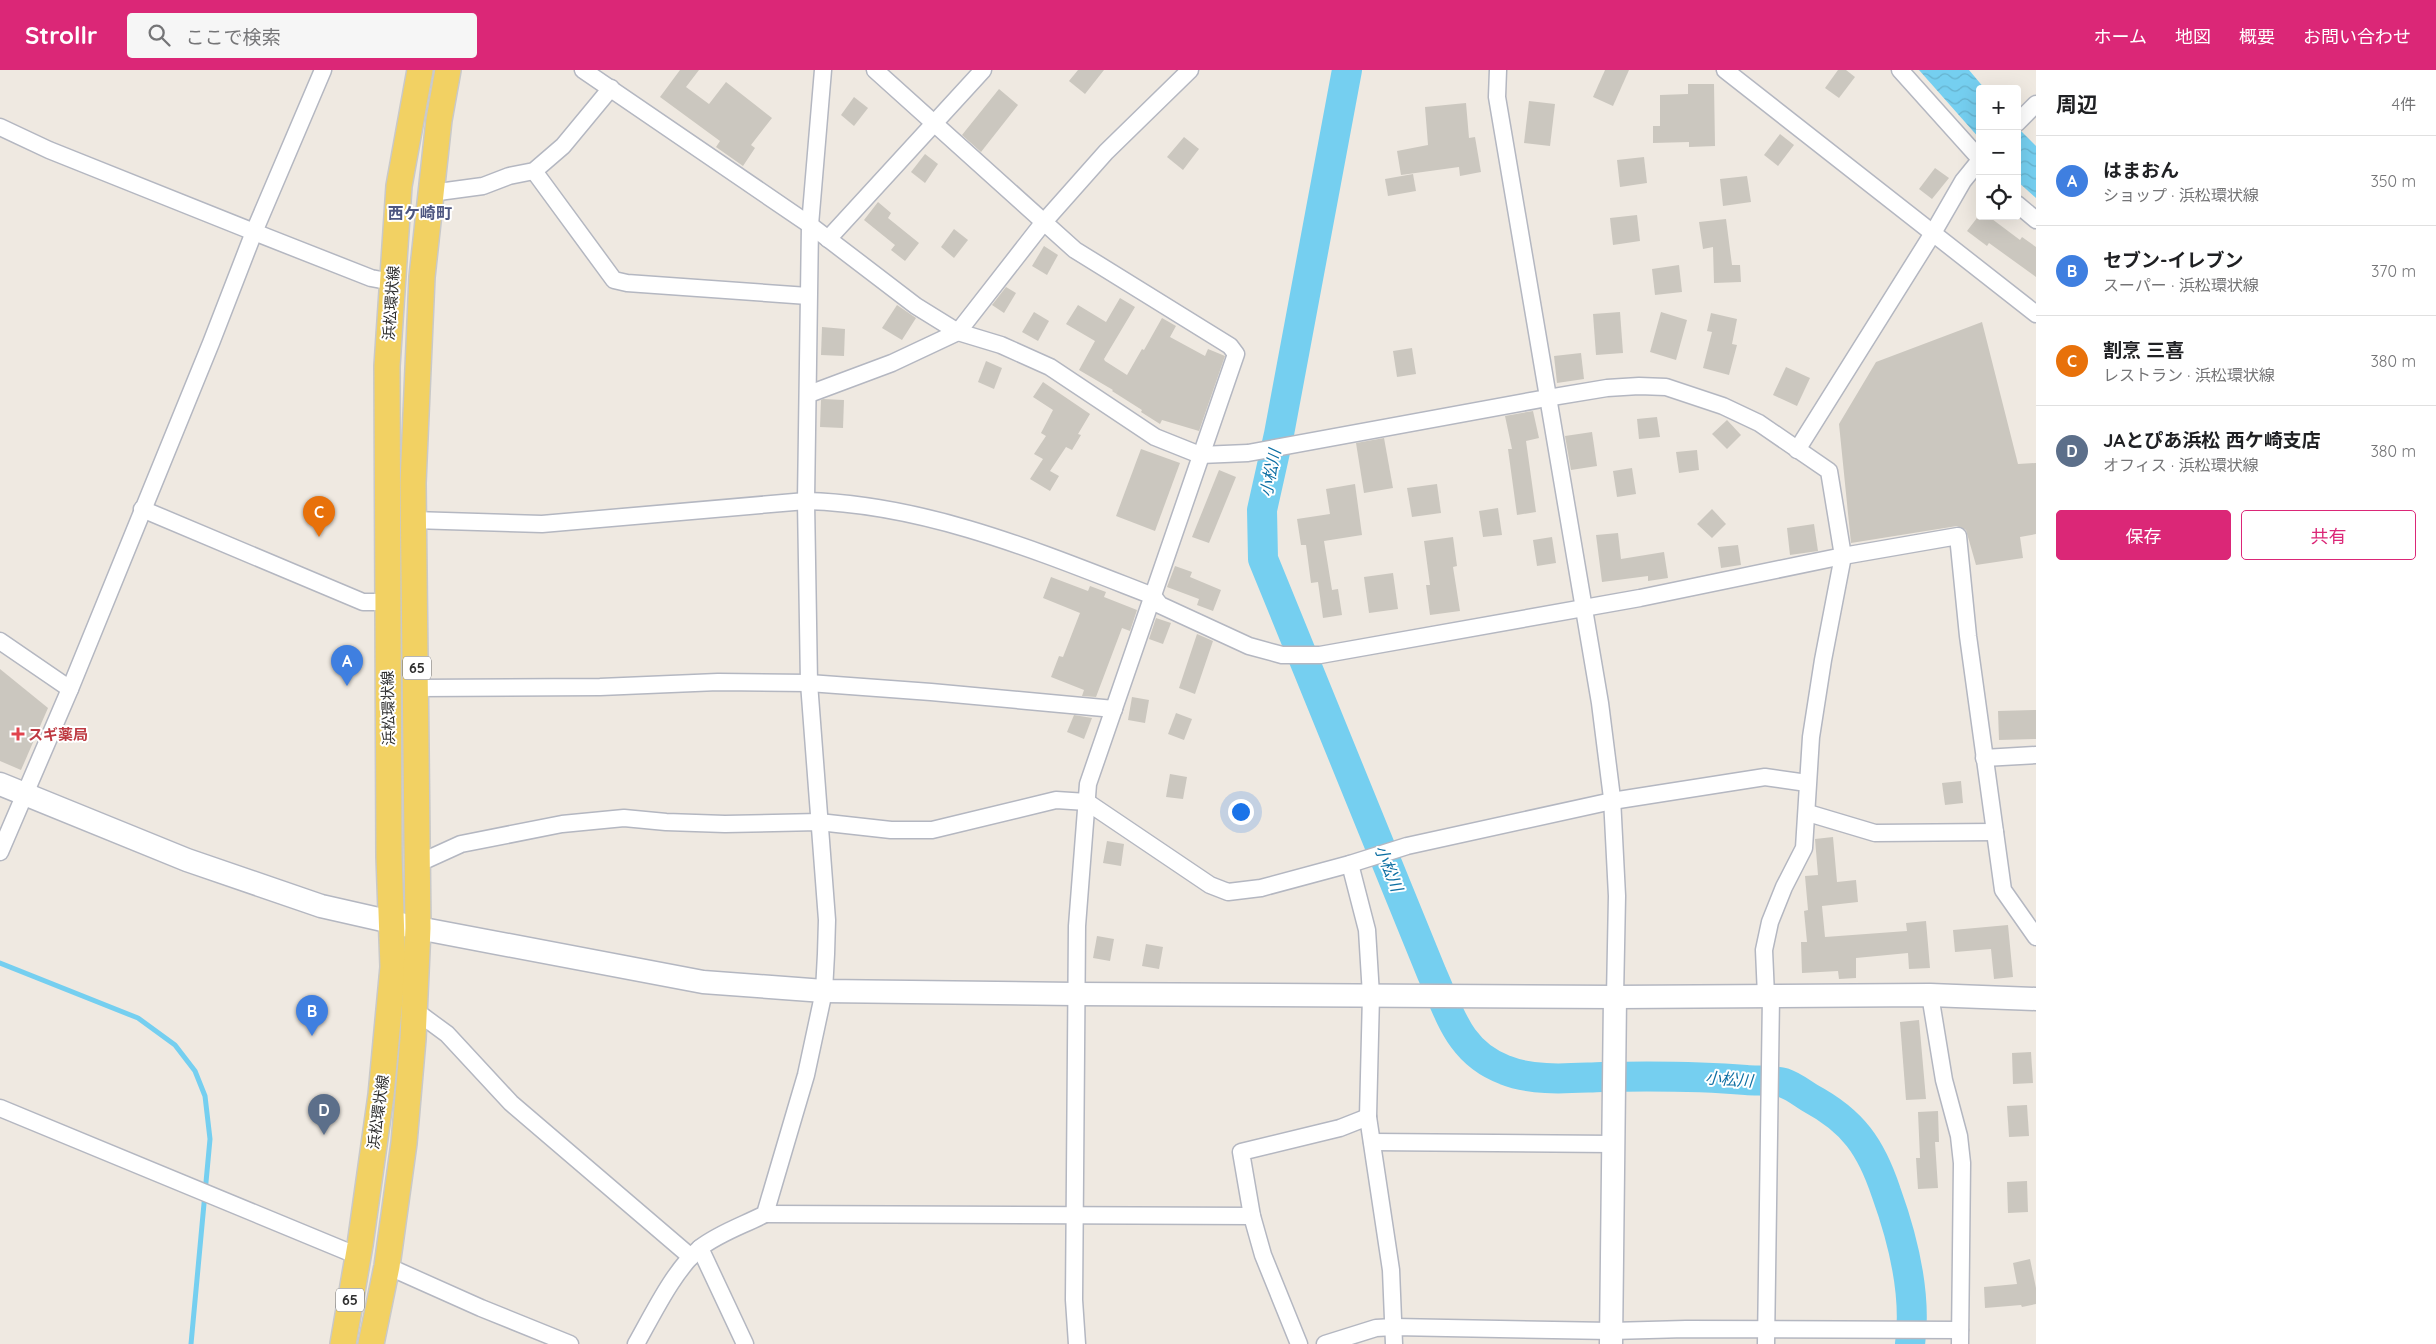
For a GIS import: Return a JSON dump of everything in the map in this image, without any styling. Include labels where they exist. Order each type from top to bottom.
[{"type":"main road","name":"浜松環状線","points":[[343,1344],[358,1256],[388,1025],[393,967],[387,602],[387,366],[399,186],[420,70]]},
{"type":"main road","name":"浜松環状線","points":[[371,1344],[387,1266],[404,1143],[413,1039],[418,928],[416,864],[417,688],[413,520],[422,277],[439,120],[448,70]]},
{"type":"street","points":[[0,852],[70,689],[211,343],[254,232],[323,70]]},
{"type":"street","points":[[583,70],[810,225],[916,306],[958,332],[1001,345],[1050,367],[1155,437],[1200,455],[1248,453],[1608,388],[1666,387],[1723,406],[1759,423],[1829,471],[1843,556],[1823,660],[1811,737],[1807,783],[1808,813],[1804,848],[1784,887],[1770,922],[1764,950],[1768,996],[1770,1065],[1767,1337]]},
{"type":"street","points":[[765,1214],[806,1075],[824,991],[828,920],[809,683],[806,501],[810,225],[823,70]]},
{"type":"street","points":[[875,70],[1075,250],[1230,346],[1236,354],[1088,784],[1077,926],[1074,1215],[1074,1300],[1077,1344]]},
{"type":"street","points":[[828,239],[983,70]]},
{"type":"street","points":[[809,394],[892,363],[958,332],[1043,223],[1106,152],[1190,70]]},
{"type":"street","points":[[1498,70],[1496,97],[1547,398],[1585,606],[1600,703],[1612,801],[1617,896],[1613,1064],[1611,1337]]},
{"type":"street","points":[[1725,70],[2036,314]]},
{"type":"street","points":[[1900,70],[1976,156]]},
{"type":"street","points":[[431,193],[482,186],[509,176],[534,171],[563,146],[611,88]]},
{"type":"street","points":[[2021,119],[2036,104]]},
{"type":"street","points":[[0,127],[49,150],[254,232],[371,278],[392,282]]},
{"type":"street","points":[[1797,450],[1933,234],[1962,181],[1976,165]]},
{"type":"street","points":[[534,171],[614,280],[627,283],[808,296]]},
{"type":"street","points":[[2021,207],[2036,220]]},
{"type":"street","points":[[413,520],[542,524],[806,501],[846,502],[926,517],[1068,563],[1153,596],[1160,605],[1249,646],[1282,655],[1320,655],[1585,606],[1640,598],[1843,556],[1958,536],[1968,636],[2004,890],[2036,937]]},
{"type":"street","points":[[142,509],[363,602],[387,602]]},
{"type":"street","points":[[0,640],[70,689]]},
{"type":"street","points":[[417,688],[600,687],[718,682],[809,683],[1114,709]]},
{"type":"street","points":[[1984,758],[2036,755]]},
{"type":"street","points":[[416,864],[461,844],[562,824],[624,818],[724,824],[819,822],[891,830],[932,830],[1056,800],[1087,802],[1210,884],[1228,892],[1261,888],[1399,849],[1612,801],[1765,776],[1807,783]]},
{"type":"street","points":[[0,784],[187,860],[321,906],[391,923],[703,982],[824,991],[1615,997],[1930,994],[2036,999]]},
{"type":"street","points":[[1808,813],[1875,834],[1995,832]]},
{"type":"street","points":[[1358,862],[1367,930],[1371,995],[1368,1117],[1391,1270],[1394,1344]]},
{"type":"street","points":[[1325,1344],[1376,1328],[1394,1327],[1611,1337],[1767,1337],[1932,1329],[1960,1337],[1962,1163],[1959,1136],[1944,1080],[1930,994]]},
{"type":"street","points":[[413,1009],[447,1034],[511,1103],[696,1253],[745,1344]]},
{"type":"street","points":[[0,1108],[358,1256]]},
{"type":"street","points":[[1299,1344],[1263,1255],[1252,1216],[1240,1152],[1340,1128],[1368,1117]]},
{"type":"street","points":[[1372,1142],[1613,1144]]},
{"type":"street","points":[[636,1344],[655,1310],[696,1253],[715,1238],[765,1214],[1252,1216]]},
{"type":"street","points":[[387,1266],[481,1308],[570,1344]]},
{"type":"water","points":[[1919,70],[1969,70],[1982,85],[1976,85],[1976,134]]},
{"type":"water","points":[[2021,131],[2036,146],[2036,198],[2021,185]]},
{"type":"building","points":[[680,70],[699,70],[686,87],[709,104],[726,82],[772,118],[751,145],[755,148],[743,166],[716,147],[720,141],[660,97]]},
{"type":"building","points":[[1078,70],[1104,70],[1085,94],[1069,81]]},
{"type":"building","points":[[1605,70],[1629,70],[1613,106],[1593,97]]},
{"type":"building","points":[[1838,70],[1846,70],[1855,77],[1839,98],[1825,88]]},
{"type":"building","points":[[1688,84],[1714,84],[1715,146],[1689,147],[1689,142],[1653,143],[1653,126],[1660,126],[1660,95],[1688,94]]},
{"type":"building","points":[[999,89],[1018,105],[981,152],[962,135]]},
{"type":"building","points":[[854,97],[868,108],[854,126],[841,115]]},
{"type":"building","points":[[1529,101],[1555,104],[1550,146],[1524,143]]},
{"type":"building","points":[[1466,103],[1469,138],[1475,137],[1481,172],[1460,176],[1459,167],[1401,175],[1397,151],[1428,145],[1425,107]]},
{"type":"building","points":[[1780,134],[1794,145],[1778,166],[1764,155]]},
{"type":"building","points":[[1184,137],[1199,149],[1183,170],[1167,157]]},
{"type":"building","points":[[925,154],[938,164],[925,183],[911,172]]},
{"type":"building","points":[[1644,157],[1647,183],[1620,187],[1617,160]]},
{"type":"building","points":[[1935,168],[1949,178],[1932,199],[1919,189]]},
{"type":"building","points":[[1413,174],[1416,191],[1388,196],[1385,179]]},
{"type":"building","points":[[1747,176],[1751,202],[1723,206],[1720,179]]},
{"type":"building","points":[[878,202],[891,213],[888,218],[919,243],[905,261],[891,250],[895,245],[864,220]]},
{"type":"building","points":[[1637,215],[1640,241],[1613,245],[1610,218]]},
{"type":"building","points":[[1726,219],[1732,265],[1740,265],[1741,282],[1714,283],[1713,247],[1703,249],[1699,222]]},
{"type":"building","points":[[1976,219],[1993,220],[2020,240],[2022,237],[2036,247],[2036,277],[1989,243],[1987,246],[1967,231]]},
{"type":"building","points":[[954,229],[968,240],[954,258],[941,247]]},
{"type":"building","points":[[1044,246],[1058,255],[1047,275],[1032,266]]},
{"type":"building","points":[[1679,265],[1682,292],[1655,295],[1652,269]]},
{"type":"building","points":[[1006,287],[1016,293],[1004,313],[992,305]]},
{"type":"building","points":[[1120,298],[1135,307],[1104,359],[1127,375],[1162,318],[1176,326],[1170,337],[1205,356],[1208,349],[1225,356],[1199,431],[1162,420],[1160,424],[1113,390],[1079,370],[1095,341],[1066,324],[1078,305],[1106,322]]},
{"type":"building","points":[[897,305],[916,318],[902,340],[882,328]]},
{"type":"building","points":[[1034,312],[1049,321],[1038,341],[1022,332]]},
{"type":"building","points":[[1620,312],[1623,353],[1596,355],[1593,314]]},
{"type":"building","points":[[1661,312],[1687,320],[1676,360],[1650,352]]},
{"type":"building","points":[[1711,313],[1737,319],[1732,344],[1737,345],[1729,375],[1703,368],[1712,332],[1707,331]]},
{"type":"building","points":[[1982,322],[2018,464],[2036,463],[2036,534],[2020,537],[2023,558],[1976,565],[1966,530],[1957,526],[1851,543],[1839,424],[1876,362]]},
{"type":"building","points":[[822,327],[845,329],[844,356],[821,355]]},
{"type":"building","points":[[1412,348],[1416,374],[1397,377],[1393,351]]},
{"type":"building","points":[[1581,353],[1584,379],[1557,383],[1554,356]]},
{"type":"building","points":[[986,361],[1002,368],[994,389],[978,382]]},
{"type":"building","points":[[1786,367],[1810,378],[1797,406],[1773,395]]},
{"type":"building","points":[[1043,382],[1090,414],[1078,434],[1081,435],[1072,450],[1066,447],[1050,471],[1059,476],[1050,491],[1030,479],[1043,459],[1034,454],[1046,436],[1041,433],[1053,410],[1033,397]]},
{"type":"building","points":[[821,400],[844,400],[843,428],[820,427]]},
{"type":"building","points":[[1533,411],[1539,438],[1526,441],[1536,512],[1517,515],[1508,449],[1512,449],[1505,416]]},
{"type":"building","points":[[1657,417],[1660,437],[1639,439],[1637,419]]},
{"type":"building","points":[[1727,420],[1741,435],[1727,449],[1712,434]]},
{"type":"building","points":[[1592,432],[1597,466],[1571,470],[1565,436]]},
{"type":"building","points":[[1384,438],[1393,488],[1364,493],[1356,443]]},
{"type":"building","points":[[1141,449],[1180,463],[1155,531],[1116,516]]},
{"type":"building","points":[[1697,450],[1699,470],[1679,473],[1676,452]]},
{"type":"building","points":[[1632,468],[1636,494],[1617,497],[1613,471]]},
{"type":"building","points":[[1219,470],[1236,477],[1209,543],[1192,537]]},
{"type":"building","points":[[1355,484],[1362,535],[1324,541],[1332,590],[1338,589],[1342,615],[1323,618],[1318,582],[1311,583],[1306,545],[1301,545],[1297,519],[1330,514],[1326,489]]},
{"type":"building","points":[[1437,484],[1441,513],[1412,517],[1407,488]]},
{"type":"building","points":[[1498,508],[1502,535],[1483,537],[1479,511]]},
{"type":"building","points":[[1712,509],[1726,524],[1712,538],[1697,524]]},
{"type":"building","points":[[1814,524],[1818,551],[1790,555],[1787,528]]},
{"type":"building","points":[[1618,533],[1621,559],[1664,552],[1668,578],[1648,581],[1648,576],[1602,582],[1596,535]]},
{"type":"building","points":[[1453,537],[1457,566],[1453,567],[1460,611],[1430,615],[1426,585],[1430,585],[1424,541]]},
{"type":"building","points":[[1552,537],[1556,563],[1537,566],[1533,540]]},
{"type":"building","points":[[1738,545],[1741,565],[1721,568],[1718,547]]},
{"type":"building","points":[[1175,566],[1192,572],[1190,577],[1221,590],[1213,611],[1197,605],[1199,599],[1167,587]]},
{"type":"building","points":[[1393,573],[1398,609],[1369,613],[1364,577]]},
{"type":"building","points":[[1051,577],[1088,591],[1090,586],[1106,592],[1104,597],[1137,610],[1130,631],[1122,628],[1096,697],[1082,696],[1084,690],[1051,677],[1059,656],[1063,657],[1080,613],[1043,598]]},
{"type":"building","points":[[1156,618],[1171,623],[1163,644],[1149,639]]},
{"type":"building","points":[[1197,634],[1213,641],[1195,694],[1179,688]]},
{"type":"building","name":"スギ薬局","points":[[0,669],[48,708],[21,770],[0,761]]},
{"type":"building","points":[[1132,697],[1149,700],[1145,723],[1128,720]]},
{"type":"building","points":[[2036,710],[2036,739],[1999,740],[1998,711]]},
{"type":"building","points":[[1176,713],[1192,719],[1184,740],[1168,734]]},
{"type":"building","points":[[1074,715],[1092,718],[1084,739],[1067,732]]},
{"type":"building","points":[[1170,774],[1187,777],[1183,799],[1166,797]]},
{"type":"building","points":[[1961,781],[1963,803],[1945,805],[1942,783]]},
{"type":"building","points":[[1833,837],[1837,882],[1856,880],[1858,902],[1822,906],[1825,937],[1907,931],[1906,923],[1926,921],[1930,968],[1909,969],[1908,953],[1856,958],[1856,978],[1839,979],[1838,971],[1802,973],[1801,942],[1807,942],[1804,911],[1808,910],[1805,876],[1818,875],[1815,839]]},
{"type":"building","points":[[1107,841],[1124,844],[1121,866],[1103,863]]},
{"type":"building","points":[[2008,925],[2013,977],[1994,979],[1991,949],[1955,952],[1953,930]]},
{"type":"building","points":[[1097,936],[1114,939],[1110,961],[1093,958]]},
{"type":"building","points":[[1146,944],[1163,947],[1159,969],[1142,966]]},
{"type":"building","points":[[1919,1020],[1926,1099],[1906,1100],[1900,1022]]},
{"type":"building","points":[[2031,1052],[2033,1083],[2013,1084],[2012,1053]]},
{"type":"building","points":[[2027,1105],[2029,1136],[2009,1137],[2007,1106]]},
{"type":"building","points":[[1938,1111],[1939,1142],[1935,1142],[1938,1188],[1918,1189],[1916,1158],[1920,1158],[1918,1112]]},
{"type":"building","points":[[2027,1181],[2028,1212],[2008,1213],[2007,1182]]},
{"type":"building","points":[[2030,1259],[2036,1288],[2036,1304],[2022,1307],[2021,1305],[1985,1308],[1984,1287],[2017,1284],[2013,1263]]},
{"type":"waterway","name":"小松川","points":[[1347,70],[1279,434],[1262,510],[1263,559],[1451,1017],[1466,1043],[1477,1053],[1489,1063],[1517,1074],[1541,1078],[1674,1077],[1775,1081],[1794,1088],[1838,1116],[1849,1126],[1867,1149],[1880,1176],[1892,1210],[1903,1248],[1910,1286],[1912,1306],[1910,1344]]},
{"type":"waterway","points":[[0,963],[138,1018],[175,1045],[195,1071],[205,1096],[210,1139],[191,1344]]},
{"type":"place","name":"割烹 三喜","points":[[319,537]]},
{"type":"place","name":"はまおん","points":[[347,686]]},
{"type":"place","name":"スギ薬局","points":[[18,734]]},
{"type":"place","name":"セブン-イレブン","points":[[312,1036]]},
{"type":"place","name":"JAとぴあ浜松 西ケ崎支店","points":[[324,1135]]},
{"type":"district","name":"西ケ崎町","points":[[420,213]]}]
